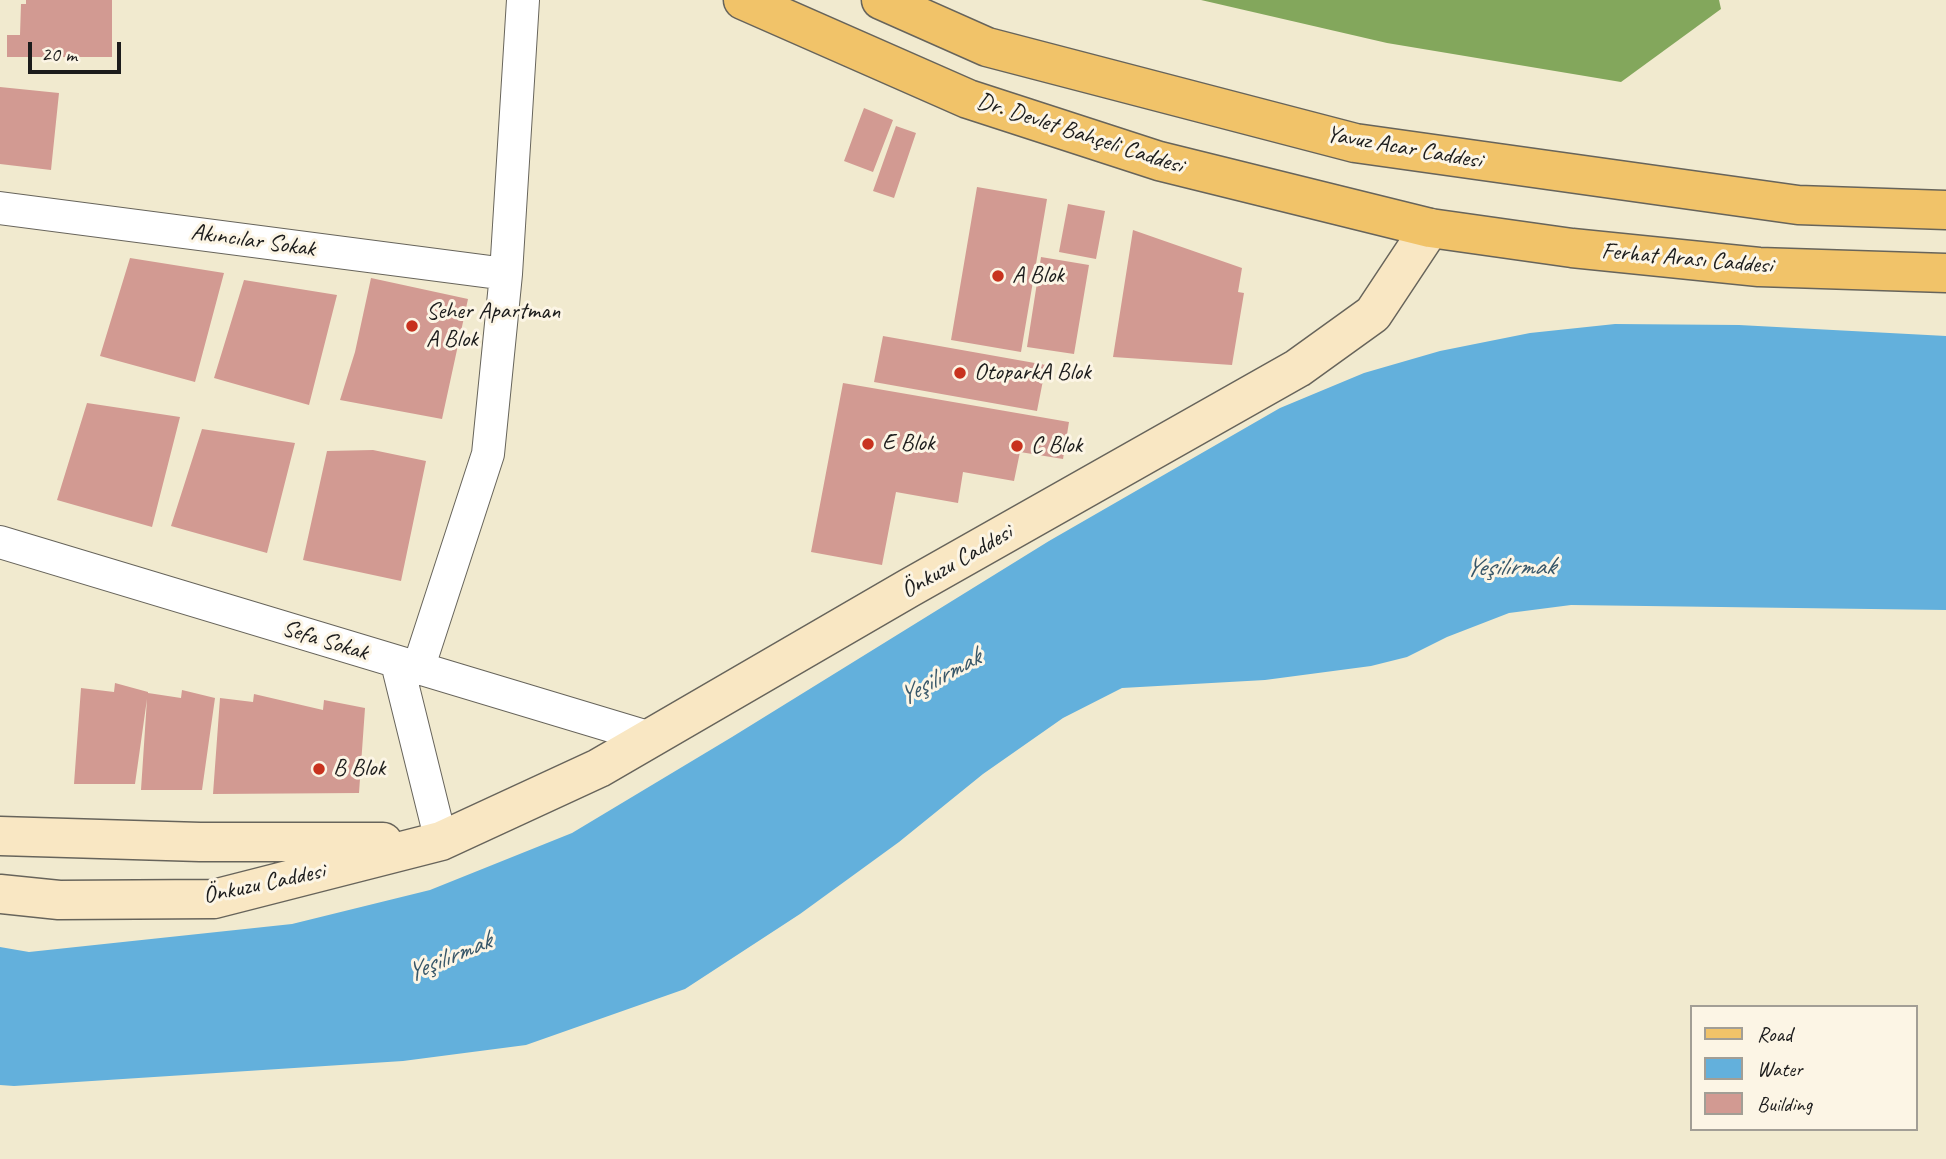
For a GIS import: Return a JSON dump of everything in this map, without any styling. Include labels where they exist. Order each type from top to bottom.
[{"type":"main road","name":"Dr. Devlet Bahçeli Caddesi","points":[[743,0],[968,99],[1159,161],[1430,229]]},
{"type":"main road","name":"Yavuz Acar Caddesi","points":[[881,0],[987,47],[1355,143],[1798,205],[1946,210]]},
{"type":"main road","name":"Ferhat Arası Caddesi","points":[[1430,229],[1572,248],[1759,267],[1946,273]]},
{"type":"street","points":[[441,841],[408,666],[488,454],[506,274],[523,0]]},
{"type":"street","name":"Akıncılar Sokak","points":[[0,208],[506,274]]},
{"type":"street","name":"Önkuzu Caddesi","points":[[0,894],[59,900],[214,899],[441,841],[599,768],[909,588],[1298,368],[1373,314],[1430,229]]},
{"type":"street","name":"Sefa Sokak","points":[[0,541],[651,738]]},
{"type":"street","name":"Önkuzu Caddesi","points":[[0,836],[200,842],[441,841]]},
{"type":"green space","points":[[1201,0],[1719,0],[1721,9],[1621,82],[1387,43]]},
{"type":"water","name":"Yeşilırmak","points":[[1615,324],[1739,325],[1946,336],[1946,610],[1571,605],[1509,613],[1447,637],[1407,657],[1371,666],[1265,680],[1122,688],[1063,718],[983,774],[899,842],[800,914],[685,989],[526,1045],[403,1061],[0,1085],[0,947],[29,952],[292,924],[430,890],[572,833],[1049,541],[1280,408],[1364,373],[1440,351],[1530,333]]},
{"type":"building","points":[[26,0],[112,0],[112,57],[7,57],[7,35],[20,35],[21,4],[26,4]]},
{"type":"building","points":[[0,87],[59,93],[51,170],[0,164]]},
{"type":"building","points":[[864,108],[893,120],[873,172],[844,161]]},
{"type":"building","points":[[896,126],[916,133],[894,198],[873,191]]},
{"type":"building","name":"A Blok","points":[[977,187],[1047,199],[1021,352],[951,340]]},
{"type":"building","points":[[1068,204],[1105,211],[1096,259],[1059,252]]},
{"type":"building","points":[[1133,230],[1242,268],[1238,292],[1244,293],[1232,365],[1113,357]]},
{"type":"building","points":[[1041,257],[1089,265],[1074,354],[1027,347]]},
{"type":"building","points":[[130,258],[224,273],[195,382],[100,356]]},
{"type":"building","name":"Seher Apartman A Blok","points":[[371,278],[468,299],[442,419],[340,400],[355,352]]},
{"type":"building","points":[[244,280],[337,295],[309,405],[214,378]]},
{"type":"building","name":"OtoparkA Blok","points":[[883,336],[1046,365],[1037,411],[874,382]]},
{"type":"building","points":[[843,383],[1069,422],[1063,459],[1020,452],[1014,481],[963,472],[958,503],[896,492],[882,565],[811,552]]},
{"type":"building","points":[[87,403],[180,417],[152,527],[57,500]]},
{"type":"building","points":[[202,429],[295,443],[267,553],[171,526]]},
{"type":"building","points":[[373,450],[426,461],[401,581],[303,560],[327,451]]},
{"type":"building","points":[[115,683],[148,693],[181,698],[182,690],[215,698],[202,790],[141,790],[147,699],[135,784],[74,784],[81,688],[114,692]]},
{"type":"building","points":[[254,694],[323,710],[324,700],[365,708],[359,793],[213,794],[220,698],[253,702]]},
{"type":"place","name":"A Blok","points":[[998,276]]},
{"type":"place","name":"Seher Apartman A Blok","points":[[412,326]]},
{"type":"place","name":"OtoparkA Blok","points":[[960,373]]},
{"type":"place","name":"E Blok","points":[[868,444]]},
{"type":"place","name":"C Blok","points":[[1017,446]]},
{"type":"place","name":"B Blok","points":[[319,769]]}]
